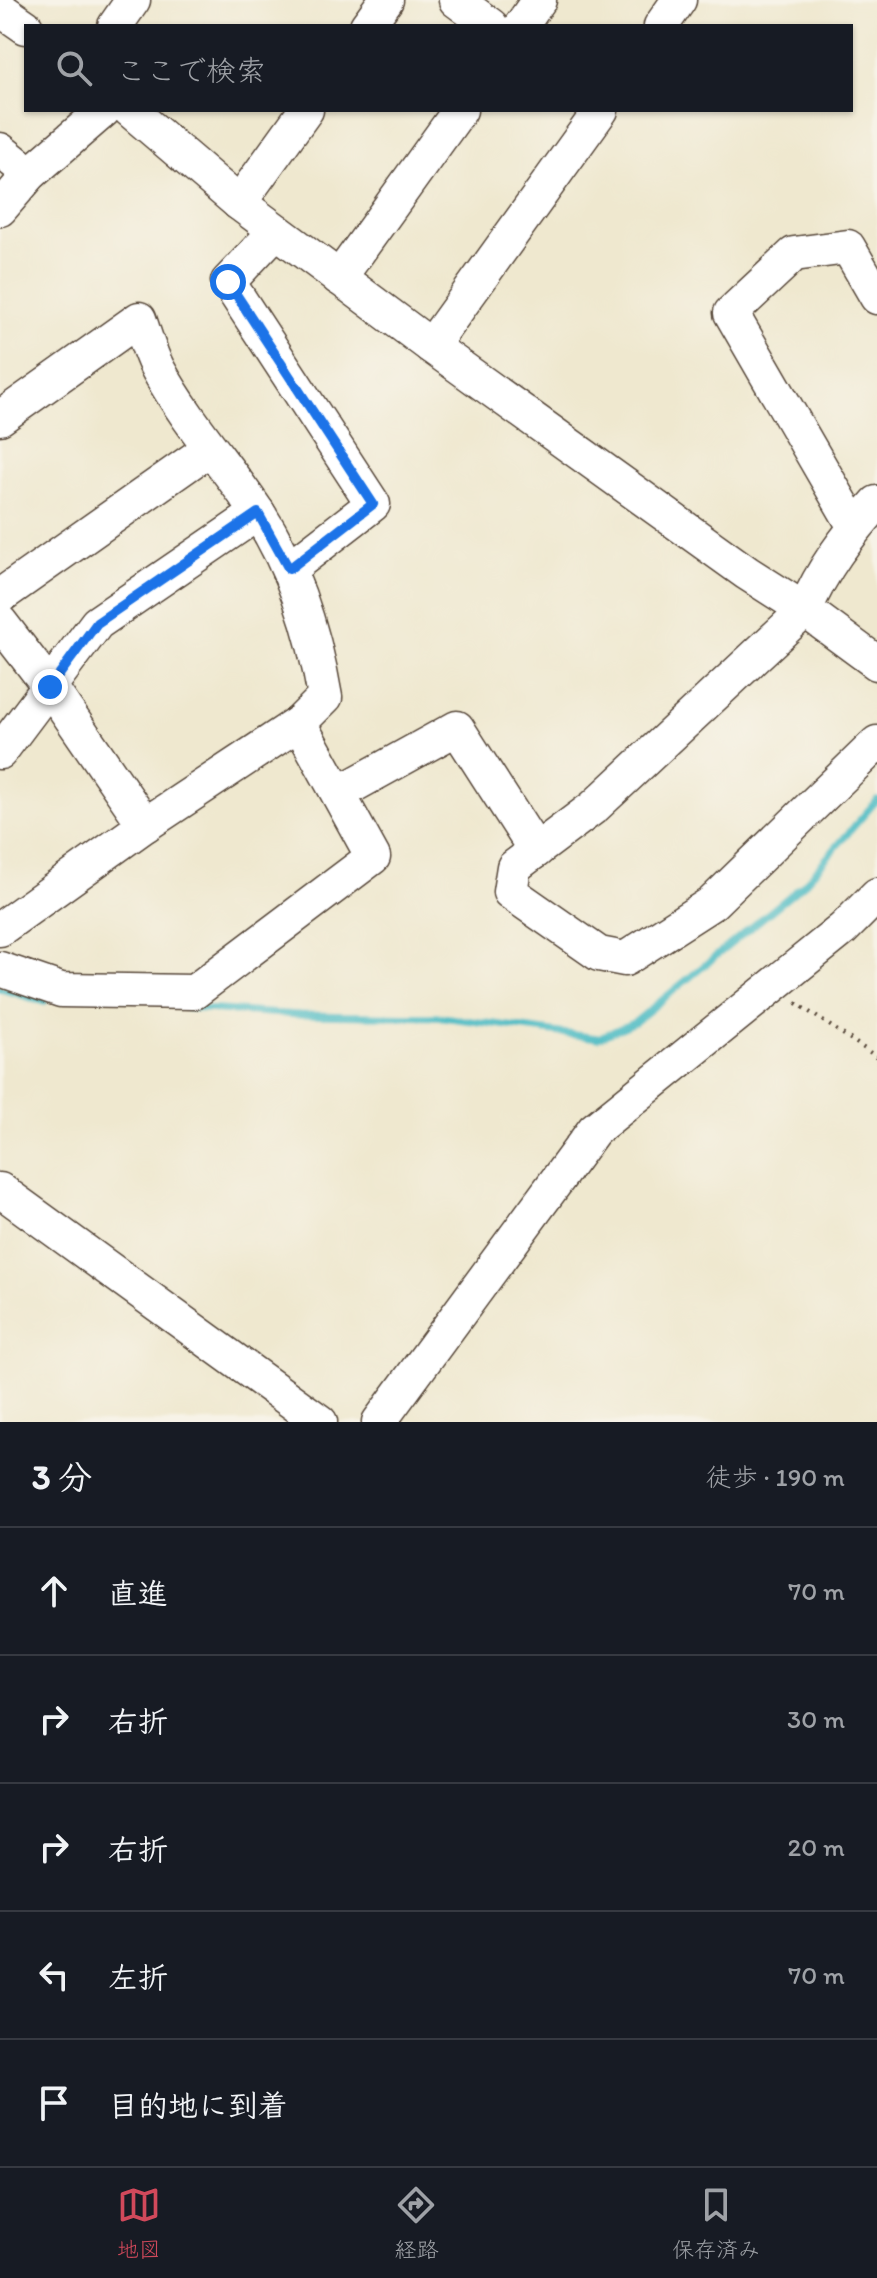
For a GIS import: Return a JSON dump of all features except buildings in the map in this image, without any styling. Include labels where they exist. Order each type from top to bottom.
[{"type":"street","points":[[116,24],[133,0]]},
{"type":"street","points":[[368,24],[386,0]]},
{"type":"street","points":[[456,0],[488,24]]},
{"type":"street","points":[[522,24],[539,0]]},
{"type":"street","points":[[662,24],[679,0]]},
{"type":"street","points":[[0,9],[24,26]]},
{"type":"street","points":[[0,209],[30,174],[102,112]]},
{"type":"street","points":[[132,112],[239,203],[339,278],[747,573],[805,610],[877,663]]},
{"type":"street","points":[[239,203],[305,112]]},
{"type":"street","points":[[339,278],[459,112]]},
{"type":"street","points":[[431,346],[600,112]]},
{"type":"street","points":[[0,150],[30,174]]},
{"type":"street","points":[[276,231],[228,282],[373,504],[289,569]]},
{"type":"street","points":[[877,297],[848,247],[794,254],[731,313],[866,515],[819,577],[805,610],[594,807],[514,867],[510,892],[599,954],[625,959],[712,903],[877,743]]},
{"type":"street","points":[[0,418],[139,319],[158,369],[209,449],[258,513],[289,569],[317,650],[325,697],[299,723],[145,825],[0,929]]},
{"type":"street","points":[[0,596],[209,449]]},
{"type":"street","points":[[0,752],[97,623],[258,513]]},
{"type":"street","points":[[0,622],[50,687],[145,825]]},
{"type":"street","points":[[0,969],[61,990],[194,992],[373,857],[299,723]]},
{"type":"street","points":[[339,793],[457,728],[536,851]]},
{"type":"street","points":[[379,1422],[594,1130],[843,929],[877,895]]},
{"type":"street","points":[[0,1190],[320,1422]]},
{"type":"path","points":[[771,986],[877,1057]]},
{"type":"waterway","points":[[188,1008],[300,1015],[442,1017],[598,1038],[635,1022],[803,885],[877,800]]},
{"type":"waterway","points":[[0,989],[44,1002]]},
{"type":"route","points":[[50,687],[97,623],[258,513],[289,569],[373,504],[228,282]]}]
